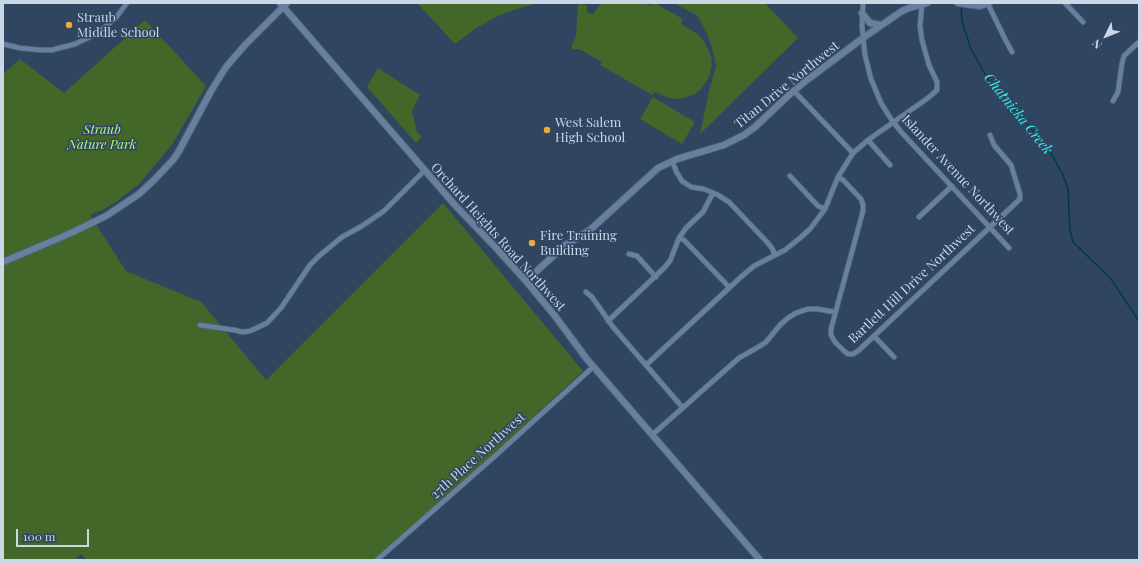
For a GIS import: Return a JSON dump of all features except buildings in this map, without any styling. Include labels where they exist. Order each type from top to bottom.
[{"type":"street","points":[[3,44],[20,48],[52,50],[75,44],[96,34],[105,27],[115,19],[127,3]]},
{"type":"street","name":"Islander Avenue Northwest","points":[[863,3],[862,38],[871,79],[893,122],[1009,248]]},
{"type":"street","points":[[646,365],[729,287],[754,266],[785,250],[810,230],[825,209],[838,177],[853,153],[868,140],[937,90],[937,82],[929,65],[922,40],[920,26],[924,3]]},
{"type":"street","name":"Titan Drive Northwest","points":[[526,281],[564,246],[590,230],[653,172],[672,161],[730,142],[744,135],[755,127],[807,80],[862,38],[902,12],[924,3]]},
{"type":"street","points":[[958,3],[980,6],[989,3],[1012,52]]},
{"type":"street","points":[[1065,3],[1083,22]]},
{"type":"street","points":[[3,262],[71,233],[106,216],[139,194],[153,182],[179,151],[211,91],[226,67],[284,4]]},
{"type":"street","name":"Orchard Heights Road Northwest","points":[[284,4],[454,204],[526,281],[593,367],[760,560]]},
{"type":"street","points":[[862,13],[870,23],[881,25]]},
{"type":"street","points":[[1113,101],[1118,92],[1124,56],[1139,42]]},
{"type":"street","points":[[794,91],[853,153]]},
{"type":"street","name":"Bartlett Hill Drive Northwest","points":[[835,312],[831,335],[835,342],[848,354],[858,352],[1020,199],[1020,194],[1011,165],[994,145],[990,134]]},
{"type":"street","points":[[868,140],[890,165]]},
{"type":"street","points":[[672,161],[682,181],[691,187],[704,189],[713,193],[735,207],[767,242],[775,255]]},
{"type":"street","points":[[200,325],[242,332],[250,331],[267,322],[281,308],[306,270],[319,256],[342,237],[367,223],[384,211],[425,170]]},
{"type":"street","points":[[790,176],[818,206],[825,209]]},
{"type":"street","points":[[652,435],[739,358],[766,342],[788,318],[796,313],[808,309],[821,309],[835,312],[863,211],[861,200],[843,180],[838,177]]},
{"type":"street","points":[[919,217],[952,186]]},
{"type":"street","points":[[608,322],[656,277],[670,261],[686,228],[703,212],[713,193]]},
{"type":"street","points":[[680,238],[684,240],[729,287]]},
{"type":"street","points":[[629,254],[637,256],[656,277]]},
{"type":"street","points":[[586,292],[592,297],[608,322],[683,408]]},
{"type":"street","points":[[874,336],[894,357]]},
{"type":"street","name":"27th Place Northwest","points":[[377,560],[593,367]]},
{"type":"green space","points":[[417,3],[540,3],[523,7],[498,16],[475,29],[455,44]]},
{"type":"green space","points":[[601,3],[646,3],[651,6],[655,3],[683,19],[681,24],[698,34],[704,41],[711,56],[712,65],[710,74],[700,90],[693,95],[676,99],[666,97],[655,92],[652,95],[600,65],[602,62],[579,49],[572,49],[576,36],[578,4],[587,5],[587,13],[593,14]]},
{"type":"green space","points":[[674,3],[765,3],[798,38],[700,134],[716,66],[714,55],[708,36],[698,16]]},
{"type":"green space","name":"Straub Nature Park","points":[[145,20],[206,86],[172,145],[139,184],[113,204],[90,215],[126,271],[201,302],[266,380],[443,203],[583,371],[379,560],[87,560],[81,554],[75,560],[3,560],[3,74],[20,59],[64,93]]},
{"type":"green space","points":[[378,68],[420,95],[412,111],[417,132],[422,136],[416,143],[367,87]]},
{"type":"green space","points":[[653,97],[695,122],[682,144],[640,119]]},
{"type":"waterway","name":"Chatnicka Creek","points":[[961,5],[962,21],[971,49],[990,83],[1048,148],[1063,175],[1068,189],[1070,231],[1073,242],[1111,279],[1139,321]]},
{"type":"place","name":"Straub Middle School","points":[[69,25]]},
{"type":"place","name":"West Salem High School","points":[[547,130]]},
{"type":"place","name":"Fire Training Building","points":[[532,243]]}]
